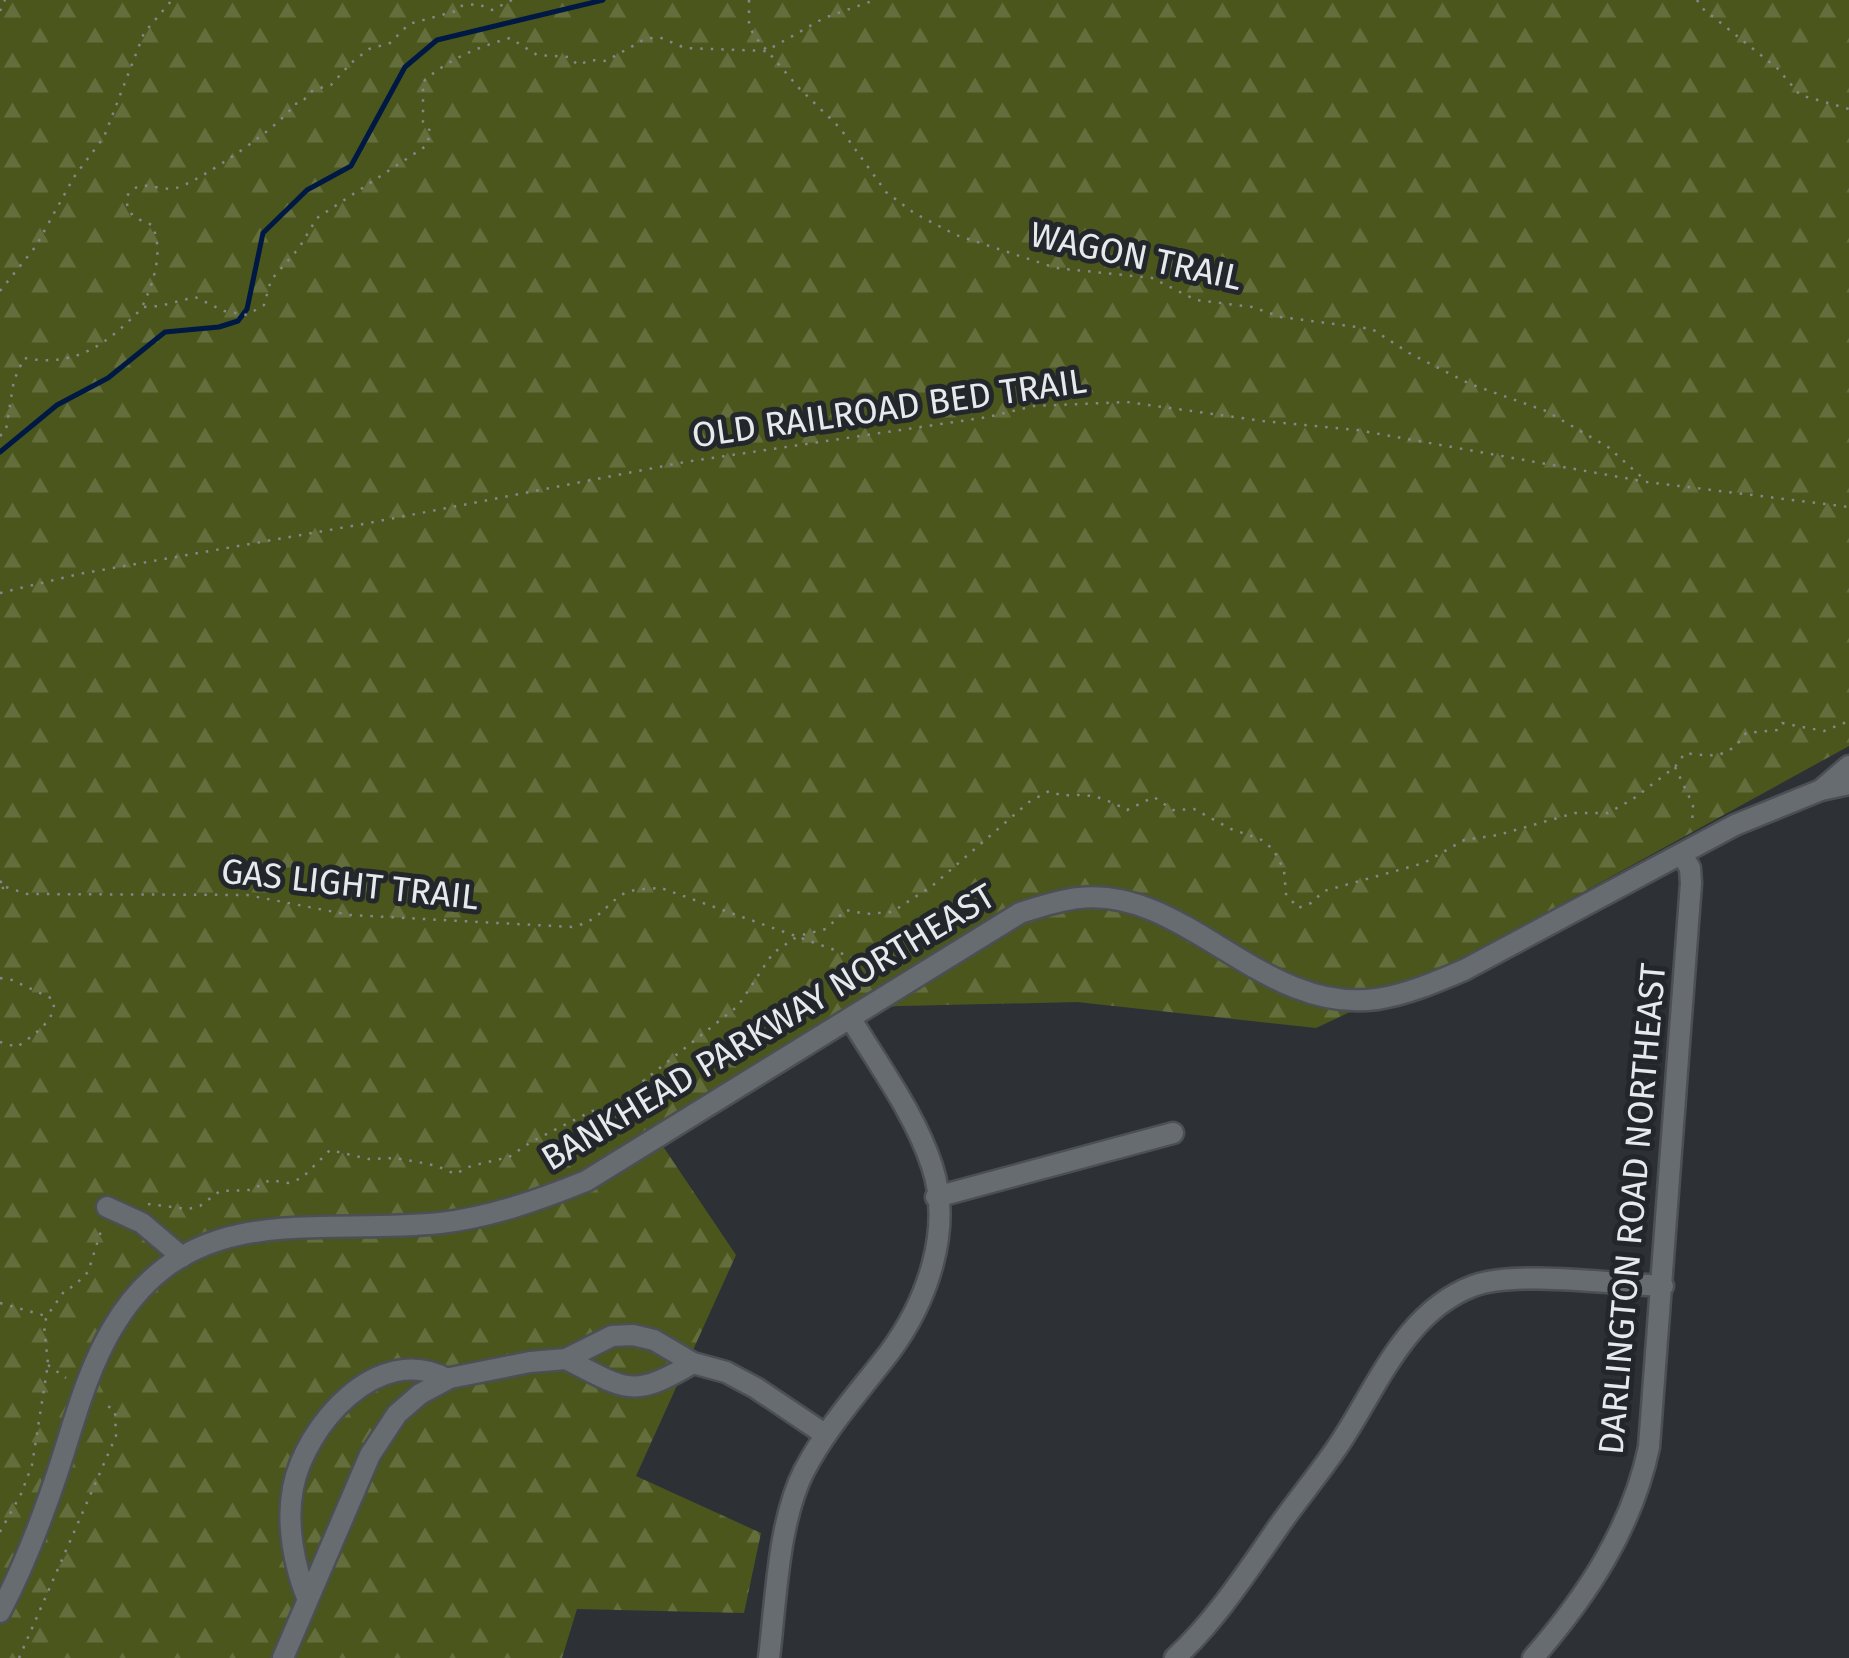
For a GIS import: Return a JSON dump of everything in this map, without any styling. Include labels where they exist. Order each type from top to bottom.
[{"type":"street","points":[[1821,790],[1849,766]]},
{"type":"street","name":"BANKHEAD PARKWAY NORTHEAST","points":[[0,1612],[28,1555],[83,1390],[110,1331],[131,1300],[160,1272],[225,1237],[291,1226],[394,1227],[446,1222],[529,1204],[586,1181],[1020,913],[1081,898],[1108,899],[1165,916],[1295,989],[1375,999],[1418,989],[1464,970],[1735,826],[1821,790],[1849,784]]},
{"type":"street","name":"DARLINGTON ROAD NORTHEAST","points":[[1533,1658],[1565,1621],[1630,1513],[1649,1447],[1691,883],[1686,852]]},
{"type":"street","points":[[769,1658],[790,1515],[802,1474],[826,1434],[890,1351],[926,1292],[937,1237],[932,1168],[915,1128],[852,1019]]},
{"type":"street","points":[[936,1196],[1172,1134]]},
{"type":"street","points":[[108,1208],[142,1223],[182,1257]]},
{"type":"street","points":[[1175,1658],[1232,1592],[1338,1447],[1408,1334],[1430,1312],[1472,1286],[1502,1278],[1662,1286]]},
{"type":"street","points":[[284,1658],[370,1454],[397,1414],[446,1379],[484,1369],[566,1359],[612,1336],[633,1335],[654,1340],[692,1362],[726,1372],[826,1434]]},
{"type":"street","points":[[566,1359],[614,1384],[636,1388],[668,1378],[692,1362]]},
{"type":"street","points":[[308,1600],[291,1540],[290,1513],[300,1461],[310,1441],[353,1392],[390,1372],[426,1372],[446,1379]]},
{"type":"path","points":[[0,11],[5,0]]},
{"type":"path","points":[[0,291],[36,246],[74,177],[104,137],[144,32],[172,0]]},
{"type":"path","points":[[0,436],[6,430],[14,380],[24,358],[71,360],[111,338],[142,307],[154,280],[158,238],[152,225],[129,212],[128,193],[149,184],[179,188],[218,167],[274,128],[291,113],[294,104],[301,103],[313,90],[331,84],[369,50],[390,43],[409,24],[456,11],[460,6],[478,4],[492,10],[512,0]]},
{"type":"path","name":"WAGON TRAIL","points":[[749,0],[749,28],[840,128],[886,192],[956,235],[1056,268],[1152,278],[1196,300],[1252,307],[1281,318],[1365,326],[1470,384],[1546,411],[1608,446],[1647,482]]},
{"type":"path","points":[[142,307],[195,297],[247,315],[264,305],[271,280],[299,248],[317,218],[426,146],[431,132],[423,122],[424,82],[440,67],[464,54],[510,38],[537,54],[568,56],[578,64],[606,61],[645,39],[658,37],[685,48],[766,51],[824,18],[875,0]]},
{"type":"path","points":[[1697,0],[1777,68],[1800,94],[1849,109]]},
{"type":"path","name":"OLD RAILROAD BED TRAIL","points":[[0,592],[685,462],[988,417],[1034,406],[1127,402],[1263,422],[1357,430],[1647,482],[1849,507]]},
{"type":"path","points":[[1675,766],[1693,806],[1694,821],[1688,832],[1686,852]]},
{"type":"path","points":[[0,882],[6,887],[0,890]]},
{"type":"path","name":"GAS LIGHT TRAIL","points":[[6,887],[27,894],[247,895],[350,915],[572,927],[592,922],[632,890],[662,888],[730,910],[858,961],[872,970],[890,994]]},
{"type":"path","points":[[0,978],[53,999],[56,1008],[53,1017],[17,1047],[0,1042]]},
{"type":"path","points":[[0,1532],[32,1465],[48,1364],[44,1324],[65,1290],[88,1272],[108,1208]]},
{"type":"path","points":[[0,1303],[47,1316]]},
{"type":"path","points":[[19,1658],[116,1436],[115,1410],[48,1364]]},
{"type":"green space","points":[[0,0],[1849,0],[1849,746],[1454,963],[1316,1028],[1077,1002],[858,1007],[656,1136],[736,1255],[636,1476],[761,1533],[744,1613],[577,1609],[562,1658],[0,1658]]},
{"type":"waterway","points":[[0,452],[57,405],[108,378],[165,332],[219,327],[238,321],[247,309],[263,233],[307,190],[351,166],[405,67],[437,40],[603,0]]}]
